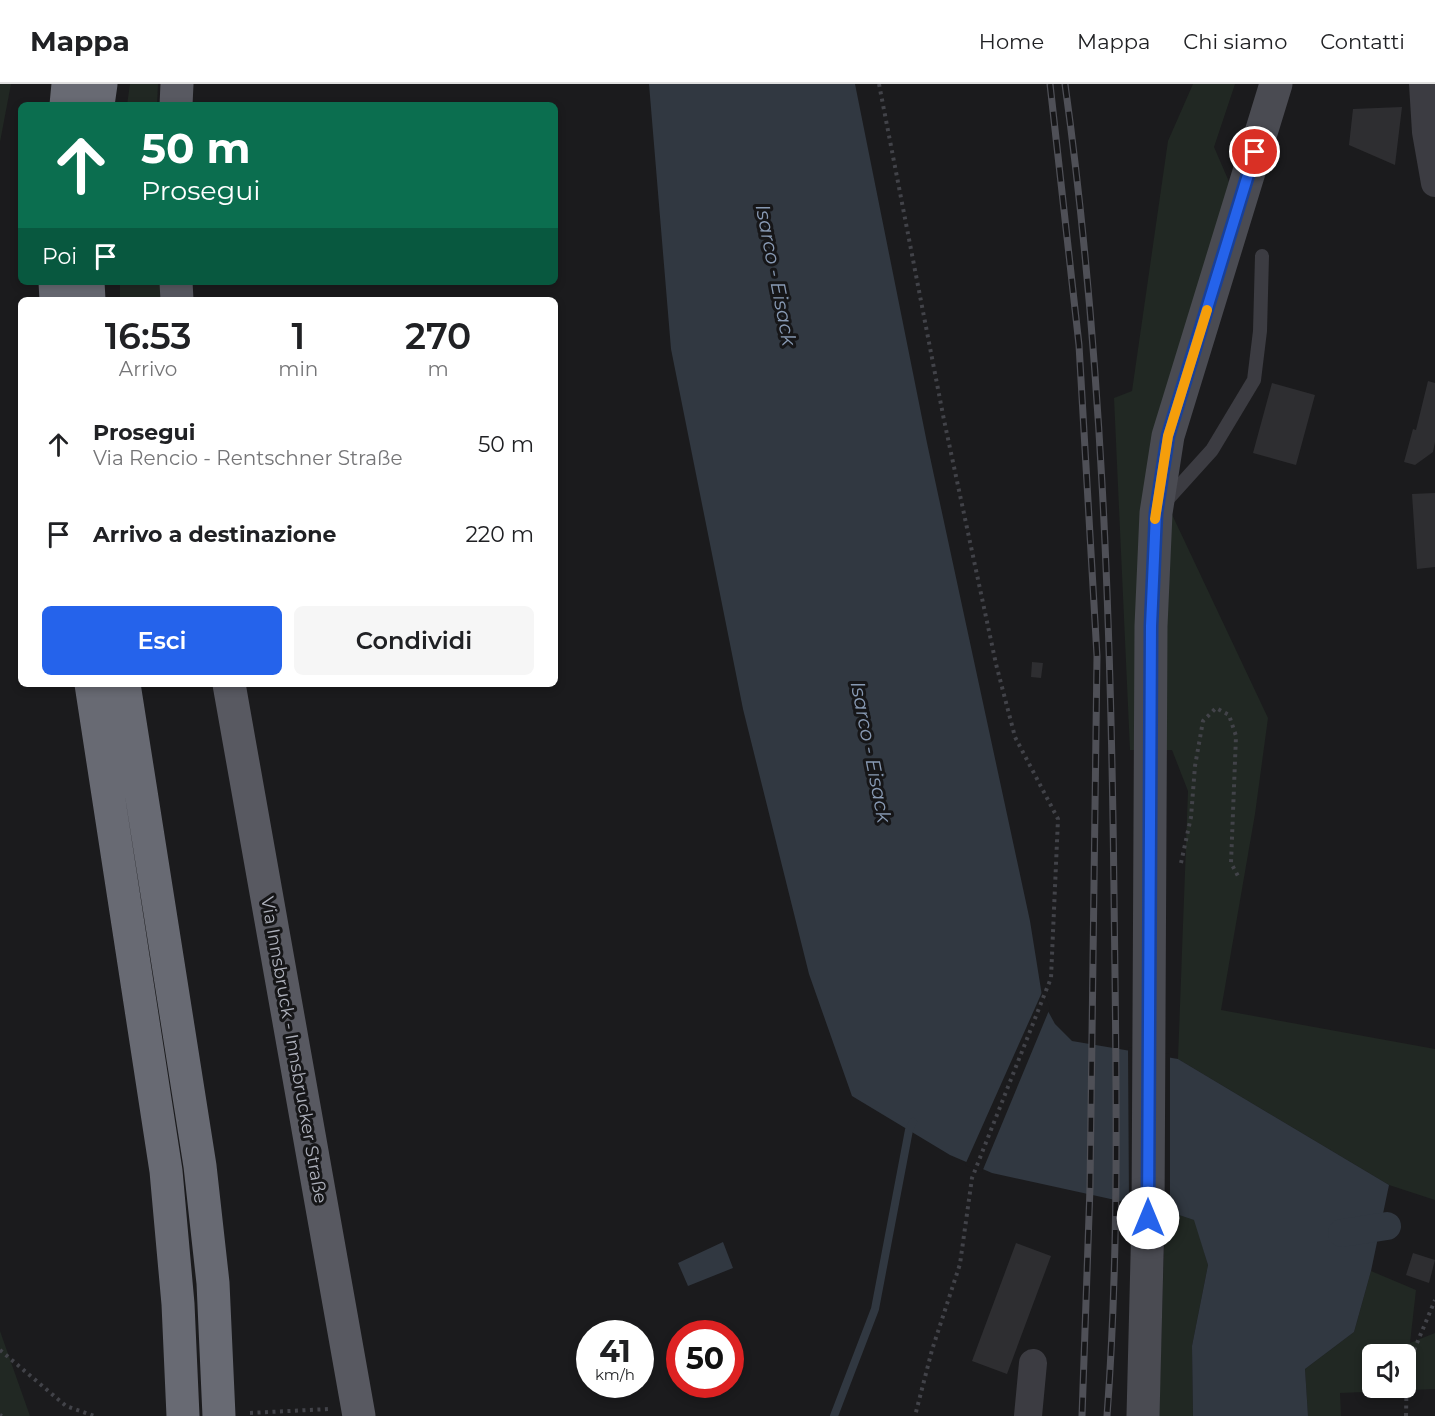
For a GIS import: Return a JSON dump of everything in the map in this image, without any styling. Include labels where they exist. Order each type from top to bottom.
[{"type":"highway","points":[[66,102],[69,84]]},
{"type":"highway","points":[[98,102],[101,84]]},
{"type":"highway","points":[[91,687],[166,1172],[178,1304],[183,1416]]},
{"type":"highway","points":[[124,687],[200,1166],[213,1283],[234,1415]]},
{"type":"main road","points":[[176,102],[177,84]]},
{"type":"main road","points":[[1143,1416],[1148,1218],[1151,626],[1156,513],[1168,436],[1276,84]]},
{"type":"main road","name":"Via Innsbruck - Innsbrucker Straße","points":[[230,687],[358,1412]]},
{"type":"street","points":[[1423,84],[1426,132],[1435,183]]},
{"type":"street","points":[[1028,1416],[1033,1363]]},
{"type":"lane","points":[[1156,513],[1212,450],[1254,380],[1260,331],[1262,256]]},
{"type":"path","points":[[879,84],[944,420],[996,664],[1015,737],[1058,819],[1051,978],[972,1178],[960,1264],[932,1350],[915,1416]]},
{"type":"path","points":[[1180,870],[1191,817],[1195,766],[1203,721],[1216,708],[1229,715],[1236,736],[1231,863],[1238,876]]},
{"type":"path","points":[[1406,1416],[1407,1367],[1435,1300]]},
{"type":"path","points":[[0,1350],[66,1406],[94,1416]]},
{"type":"path","points":[[234,1415],[358,1412]]},
{"type":"shaded area","points":[[0,84],[11,84],[0,142]]},
{"type":"shaded area","points":[[130,84],[158,84],[157,102],[127,102]]},
{"type":"shaded area","points":[[1193,84],[1235,84],[1214,147],[1230,184],[1151,470],[1268,718],[1255,814],[1221,1010],[1435,1049],[1435,1200],[1389,1185],[1178,1059],[1188,791],[1172,750],[1130,750],[1114,398],[1132,391],[1168,141]]},
{"type":"shaded area","points":[[120,285],[160,285],[161,297],[120,297]]},
{"type":"shaded area","points":[[1170,1212],[1195,1220],[1208,1265],[1192,1346],[1193,1416],[1159,1416],[1164,1249]]},
{"type":"shaded area","points":[[1371,1271],[1416,1290],[1410,1343],[1435,1333],[1435,1389],[1416,1390],[1416,1344],[1362,1344],[1362,1392],[1340,1393],[1341,1416],[1308,1416],[1305,1369],[1354,1332]]},
{"type":"shaded area","points":[[0,1331],[30,1416],[0,1416]]},
{"type":"water","name":"Isarco - Eisack","points":[[649,84],[855,84],[927,443],[1030,921],[1043,1002],[1055,1024],[1072,1041],[1178,1059],[1389,1185],[1371,1271],[1354,1332],[1305,1369],[1308,1416],[1193,1416],[1192,1346],[1208,1265],[1194,1220],[1170,1212],[992,1173],[950,1155],[852,1096],[809,974],[743,709],[671,349]]},
{"type":"water","points":[[723,1242],[733,1268],[688,1286],[678,1263]]},
{"type":"pier","points":[[1043,990],[1050,1008],[982,1172],[965,1165]]},
{"type":"pier","points":[[1128,1047],[1170,1054],[1170,1215],[1129,1206]]},
{"type":"building","points":[[1402,107],[1395,165],[1349,145],[1353,109]]},
{"type":"building","points":[[1428,381],[1435,383],[1435,442],[1433,452],[1415,465],[1404,462],[1413,429],[1416,430]]},
{"type":"building","points":[[1272,383],[1315,395],[1296,465],[1253,453]]},
{"type":"building","points":[[1435,493],[1435,567],[1417,569],[1412,494]]},
{"type":"building","points":[[1032,662],[1043,663],[1041,678],[1031,677]]},
{"type":"building","points":[[1016,1243],[1051,1256],[1007,1374],[972,1361]]},
{"type":"building","points":[[1413,1253],[1435,1260],[1429,1283],[1406,1275]]},
{"type":"waterway","points":[[834,1416],[875,1309],[909,1130],[913,1122]]},
{"type":"waterway","points":[[1342,1233],[1387,1226]]},
{"type":"railway","points":[[1050,84],[1079,345],[1097,656],[1090,1187],[1082,1416]]},
{"type":"railway","points":[[1065,84],[1088,286],[1107,589],[1116,1024],[1114,1285],[1107,1416]]},
{"type":"slow traffic","points":[[1155,519],[1168,436],[1207,310]]},
{"type":"route","points":[[1148,1218],[1151,626],[1156,513],[1168,436],[1255,152]]}]
